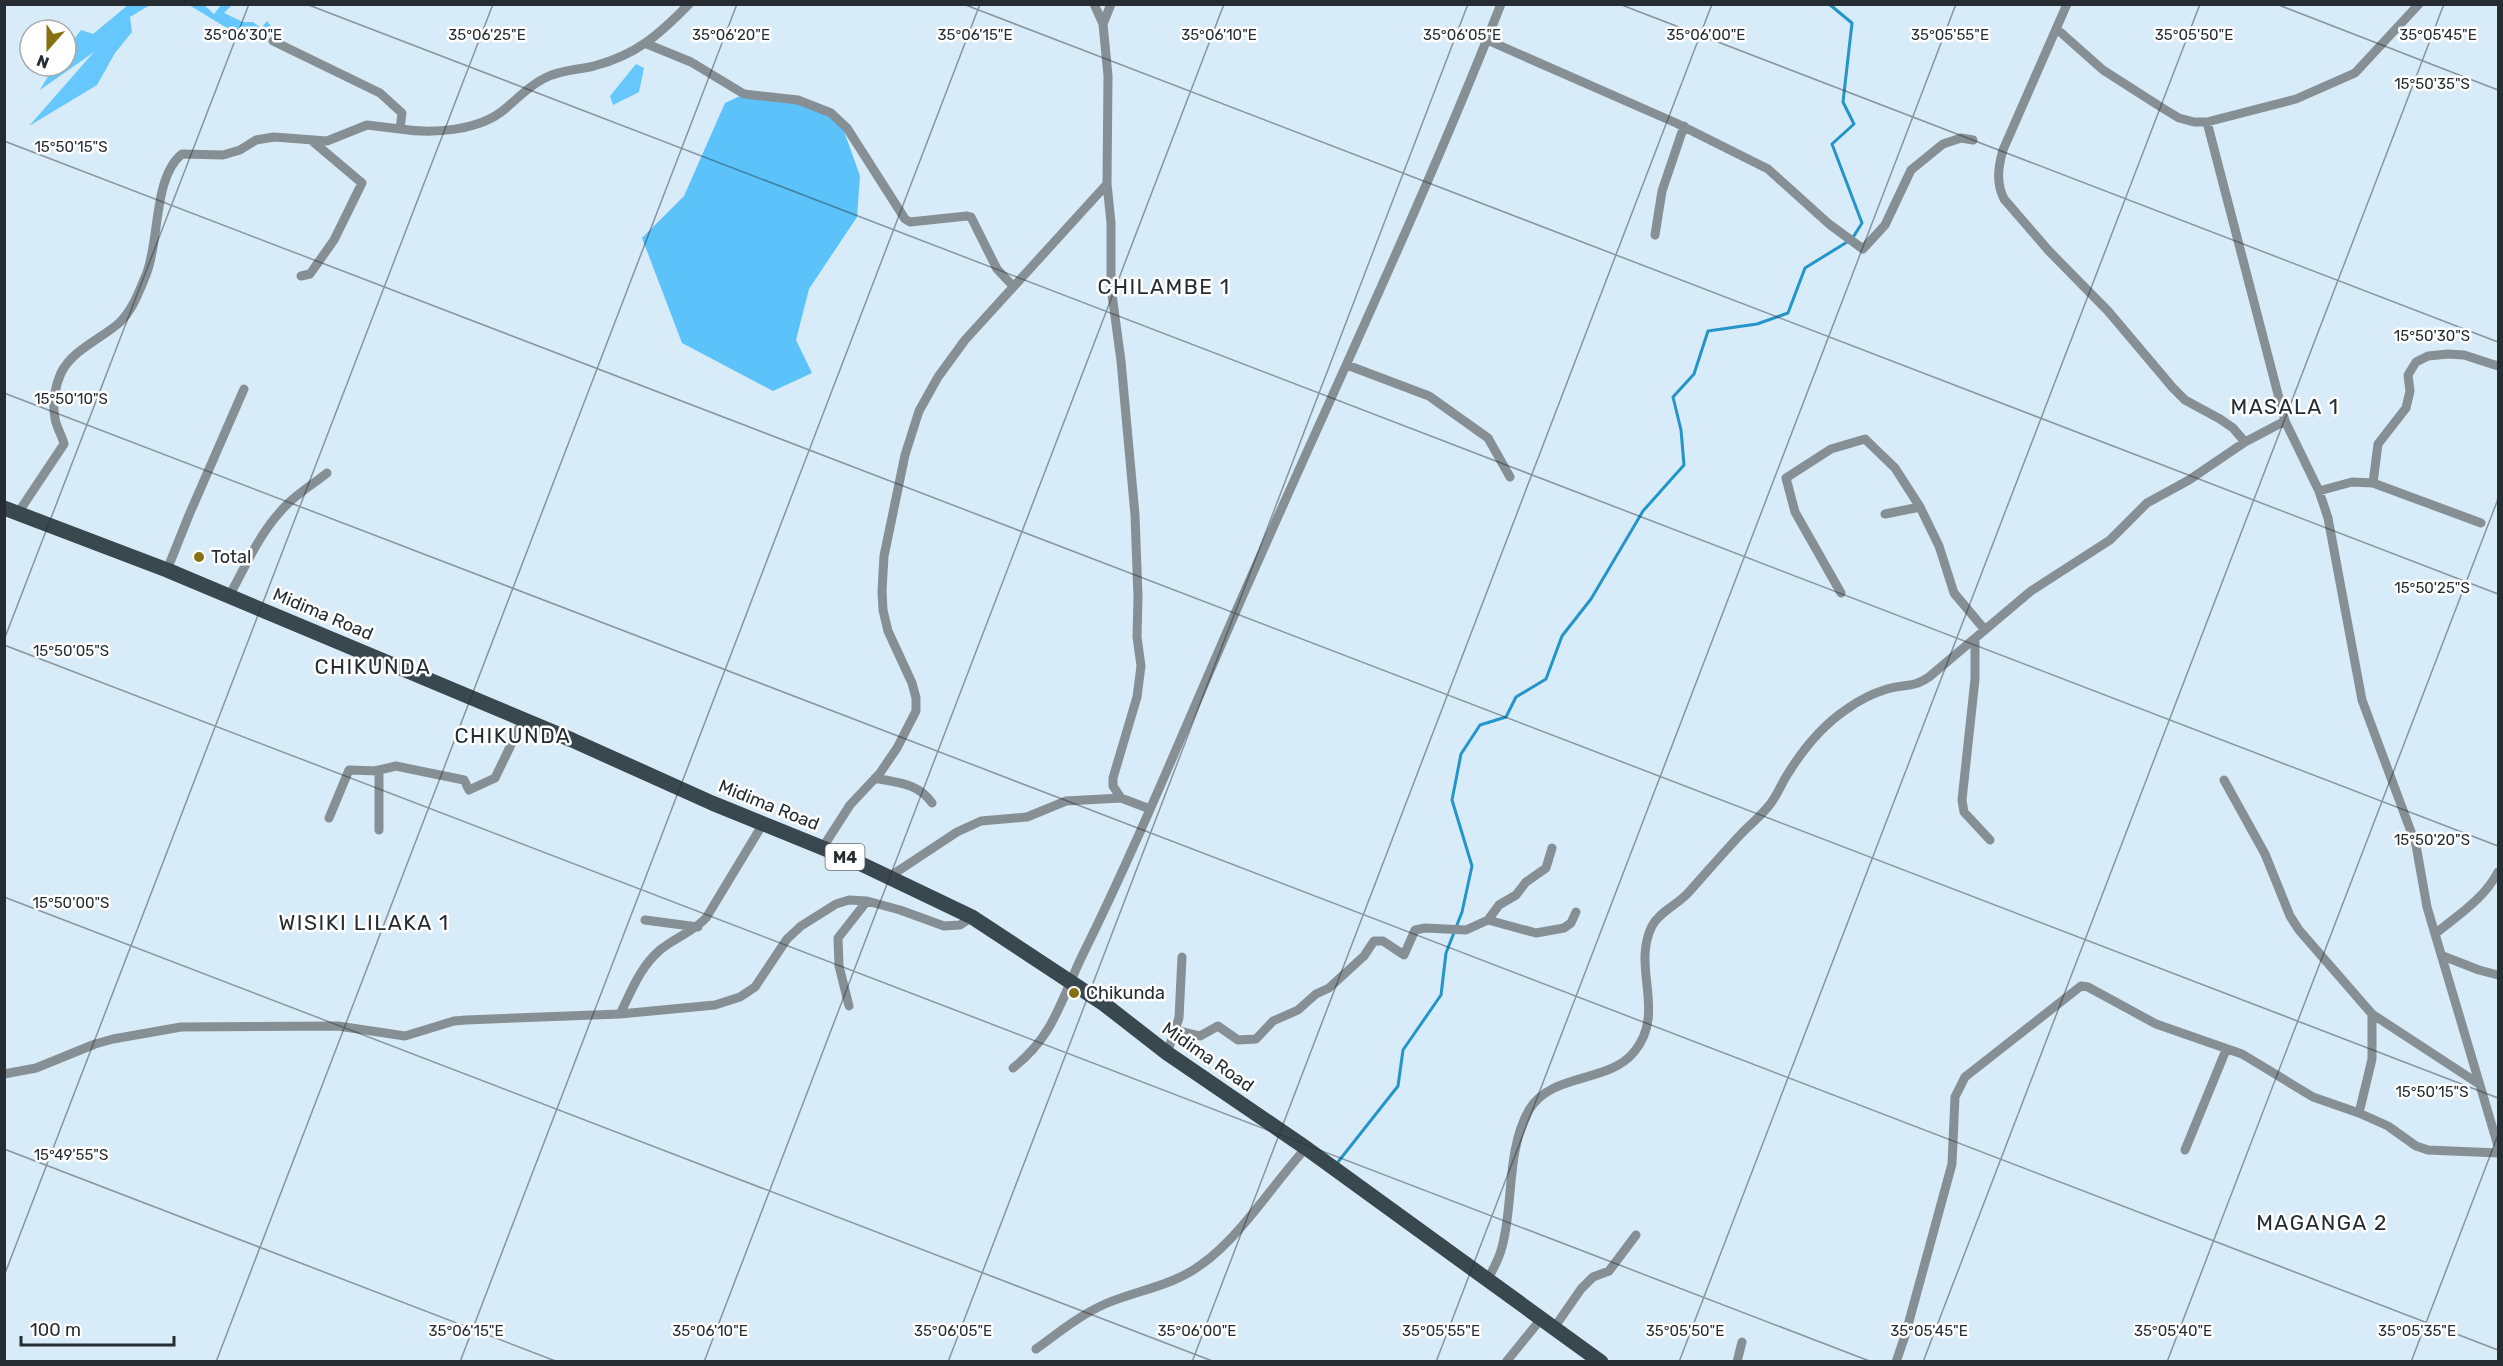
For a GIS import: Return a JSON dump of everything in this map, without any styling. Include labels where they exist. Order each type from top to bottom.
[{"type":"main road","name":"Midima Road","points":[[11,510],[167,570],[764,822],[889,877],[972,917],[1070,981],[1167,1053],[1306,1148],[1601,1362]]},
{"type":"street","points":[[11,510],[64,444],[55,420],[54,405],[62,371],[75,356],[118,324],[132,306],[147,272],[156,240],[162,193],[177,159],[182,154],[223,155],[240,150],[263,138],[327,141],[366,125],[423,132],[446,130],[485,120],[505,109],[544,78],[558,72],[614,59],[646,44],[688,4]]},
{"type":"street","points":[[1094,4],[1103,24],[1108,76],[1107,184],[1111,223],[1112,308],[1121,361],[1135,515],[1137,638],[1141,666],[1137,697],[1113,777],[1113,786],[1121,798]]},
{"type":"street","points":[[1103,24],[1111,4]]},
{"type":"street","points":[[1013,1068],[1030,1053],[1054,1021],[1070,981],[1121,877],[1267,539],[1394,262],[1501,4]]},
{"type":"street","points":[[2067,4],[2058,30],[2003,150],[1999,162],[1999,190],[2004,199],[2049,251],[2108,311],[2172,388],[2185,400],[2233,428],[2246,442]]},
{"type":"street","points":[[2058,30],[2103,70],[2164,109],[2194,122],[2207,122],[2296,99],[2355,73],[2419,4]]},
{"type":"street","points":[[1487,40],[1684,126],[1768,169],[1828,224],[1863,249],[1886,225],[1911,170],[1943,144],[1961,138],[1973,140]]},
{"type":"street","points":[[273,41],[380,93],[402,112],[400,129]]},
{"type":"street","points":[[646,44],[691,62],[744,94],[798,100],[831,113],[847,128],[905,219],[910,222],[971,217],[997,269],[1013,286]]},
{"type":"street","points":[[2207,122],[2285,421],[2319,491],[2328,518],[2362,700],[2416,845],[2427,907],[2499,1146]]},
{"type":"street","points":[[1655,235],[1662,191],[1684,126]]},
{"type":"street","points":[[302,276],[310,274],[334,240],[362,183],[311,140]]},
{"type":"street","points":[[823,848],[850,805],[875,778],[897,748],[916,711],[916,698],[912,683],[888,631],[883,610],[882,591],[884,556],[910,436],[919,411],[950,359],[1013,286],[1107,184]]},
{"type":"street","points":[[2373,483],[2378,444],[2406,408],[2410,391],[2408,375],[2416,362],[2428,356],[2448,354],[2464,355],[2499,366]]},
{"type":"street","points":[[1347,365],[1429,396],[1488,438],[1510,477]]},
{"type":"street","points":[[167,570],[244,389]]},
{"type":"street","points":[[1487,1280],[1502,1248],[1514,1162],[1528,1112],[1548,1091],[1608,1069],[1632,1055],[1639,1045],[1648,1017],[1649,998],[1644,948],[1653,923],[1684,898],[1770,804],[1796,760],[1808,745],[1844,710],[1884,689],[1915,686],[1975,641],[2009,608],[2048,579],[2101,548],[2147,503],[2189,480],[2246,442],[2285,421]]},
{"type":"street","points":[[1841,593],[1795,512],[1786,478],[1831,449],[1865,439],[1896,468],[1920,507],[1939,546],[1954,593],[1985,630]]},
{"type":"street","points":[[229,596],[279,512],[293,498],[327,473]]},
{"type":"street","points":[[2319,491],[2352,482],[2373,483],[2481,523]]},
{"type":"street","points":[[1885,514],[1920,507]]},
{"type":"street","points":[[1975,641],[1975,679],[1962,800],[1964,812],[1990,840]]},
{"type":"street","points":[[329,818],[349,770],[375,771],[396,766],[464,780],[469,790],[495,778],[523,720]]},
{"type":"street","points":[[375,771],[379,771],[379,830]]},
{"type":"street","points":[[875,778],[907,785],[924,792],[932,803]]},
{"type":"street","points":[[2224,780],[2274,872],[2290,916],[2299,930],[2372,1014],[2479,1084]]},
{"type":"street","points":[[889,877],[969,825],[995,819],[1027,817],[1066,801],[1121,798],[1150,809]]},
{"type":"street","points":[[620,1014],[647,964],[659,951],[698,927],[706,918],[764,822]]},
{"type":"street","points":[[1176,1030],[1200,1036],[1218,1026],[1238,1040],[1256,1039],[1273,1021],[1298,1010],[1316,994],[1329,988],[1364,956],[1374,941],[1383,940],[1404,956],[1415,930],[1425,928],[1466,930],[1488,920],[1499,905],[1516,895],[1526,882],[1546,868],[1552,848]]},
{"type":"street","points":[[2435,934],[2476,901],[2499,872]]},
{"type":"street","points":[[4,1074],[36,1068],[104,1041],[181,1027],[338,1026],[405,1036],[453,1021],[620,1014],[715,1005],[740,997],[755,987],[787,939],[801,926],[836,904],[849,900],[867,901],[944,926],[960,925],[972,917]]},
{"type":"street","points":[[849,1006],[839,966],[838,938],[867,901]]},
{"type":"street","points":[[1488,920],[1536,933],[1564,928],[1571,923],[1576,912]]},
{"type":"street","points":[[645,920],[698,927]]},
{"type":"street","points":[[2443,956],[2499,975]]},
{"type":"street","points":[[1167,1053],[1179,1018],[1182,957]]},
{"type":"street","points":[[1896,1362],[1952,1164],[1955,1097],[1965,1077],[2075,988],[2088,987],[2156,1024],[2256,1061],[2319,1100],[2359,1113],[2388,1126],[2416,1146],[2428,1150],[2499,1152]]},
{"type":"street","points":[[2359,1113],[2373,1059],[2372,1014]]},
{"type":"street","points":[[2185,1150],[2226,1050]]},
{"type":"street","points":[[1036,1349],[1087,1314],[1106,1304],[1163,1286],[1202,1264],[1230,1237],[1306,1148]]},
{"type":"street","points":[[1506,1362],[1589,1280],[1608,1271],[1636,1235]]},
{"type":"street","points":[[1737,1362],[1742,1342]]},
{"type":"shaded area","points":[[128,5],[150,5],[130,17],[132,32],[115,53],[97,85],[29,126],[71,78],[78,78],[78,70],[94,52],[78,63],[78,34],[81,30],[93,34]]},
{"type":"shaded area","points":[[189,5],[204,5],[214,14],[221,5],[232,5],[224,13],[243,22],[253,22],[261,28],[267,21],[271,26],[260,40],[227,28]]},
{"type":"shaded area","points":[[636,64],[644,68],[639,92],[613,105],[610,96]]},
{"type":"shaded area","points":[[47,78],[57,78],[40,90]]},
{"type":"shaded area","points":[[740,96],[800,102],[840,120],[860,176],[857,217],[809,289],[796,340],[812,373],[773,391],[682,343],[642,238],[684,196],[725,103]]},
{"type":"waterway","points":[[1338,1162],[1398,1086],[1403,1050],[1441,995],[1446,953],[1462,912],[1472,866],[1452,800],[1461,754],[1480,725],[1506,717],[1516,697],[1546,679],[1562,636],[1591,599],[1643,511],[1684,465],[1681,430],[1673,397],[1694,374],[1708,331],[1757,324],[1788,313],[1805,268],[1852,239],[1862,223],[1832,144],[1854,124],[1843,102],[1852,23],[1829,4]]},
{"type":"place","name":"Total","points":[[199,557]]},
{"type":"place","name":"Chikunda","points":[[1074,993]]},
{"type":"district","name":"CHILAMBE 1","points":[[1164,286]]},
{"type":"district","name":"MASALA 1","points":[[2285,406]]},
{"type":"district","name":"CHIKUNDA","points":[[373,666]]},
{"type":"district","name":"CHIKUNDA","points":[[513,735]]},
{"type":"district","name":"WISIKI LILAKA 1","points":[[364,922]]},
{"type":"district","name":"MAGANGA 2","points":[[2322,1222]]}]
